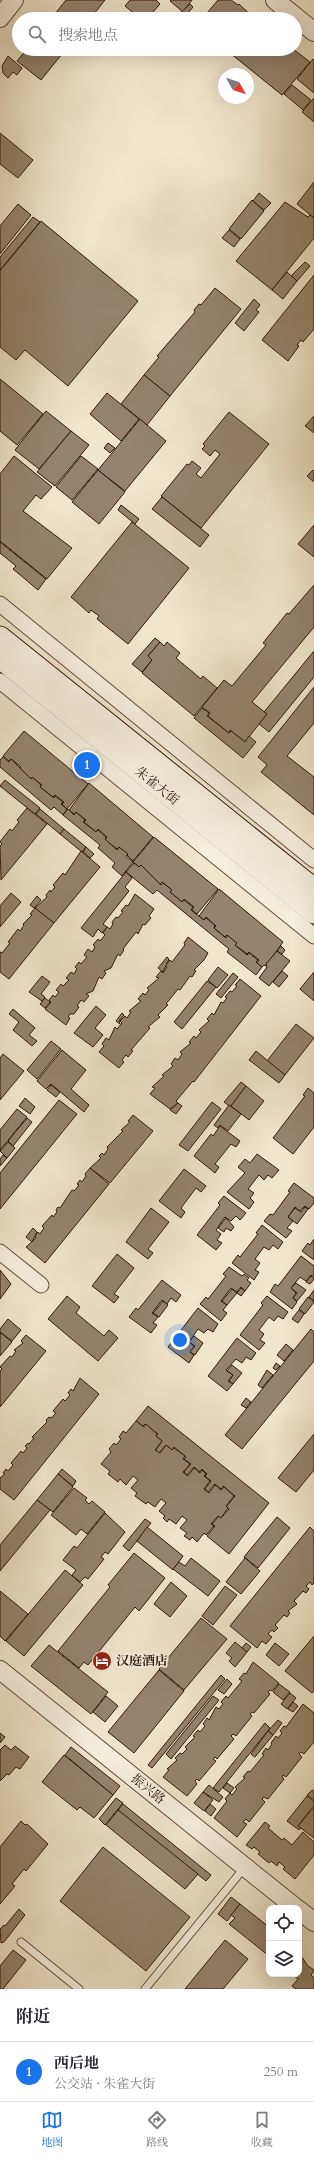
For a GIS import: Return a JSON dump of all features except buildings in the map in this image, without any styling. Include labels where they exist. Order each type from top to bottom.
[{"type":"main road","name":"朱雀大街","points":[[3,659],[314,889]]},
{"type":"main road","name":"朱雀大街","points":[[3,659],[314,913]]},
{"type":"street","points":[[0,18],[14,0]]},
{"type":"street","points":[[275,0],[290,12]]},
{"type":"street","points":[[302,22],[314,32]]},
{"type":"street","points":[[0,604],[314,860]]},
{"type":"street","points":[[30,629],[3,659],[314,936]]},
{"type":"street","points":[[0,1252],[41,1285]]},
{"type":"street","name":"振兴路","points":[[0,1670],[292,1905]]},
{"type":"street","points":[[302,1912],[314,1922]]},
{"type":"lane","points":[[145,1989],[245,1867]]},
{"type":"lane","points":[[21,1942],[80,1989]]},
{"type":"place","name":"西后地","points":[[87,765]]},
{"type":"place","name":"汉庭酒店","points":[[102,1661]]}]
